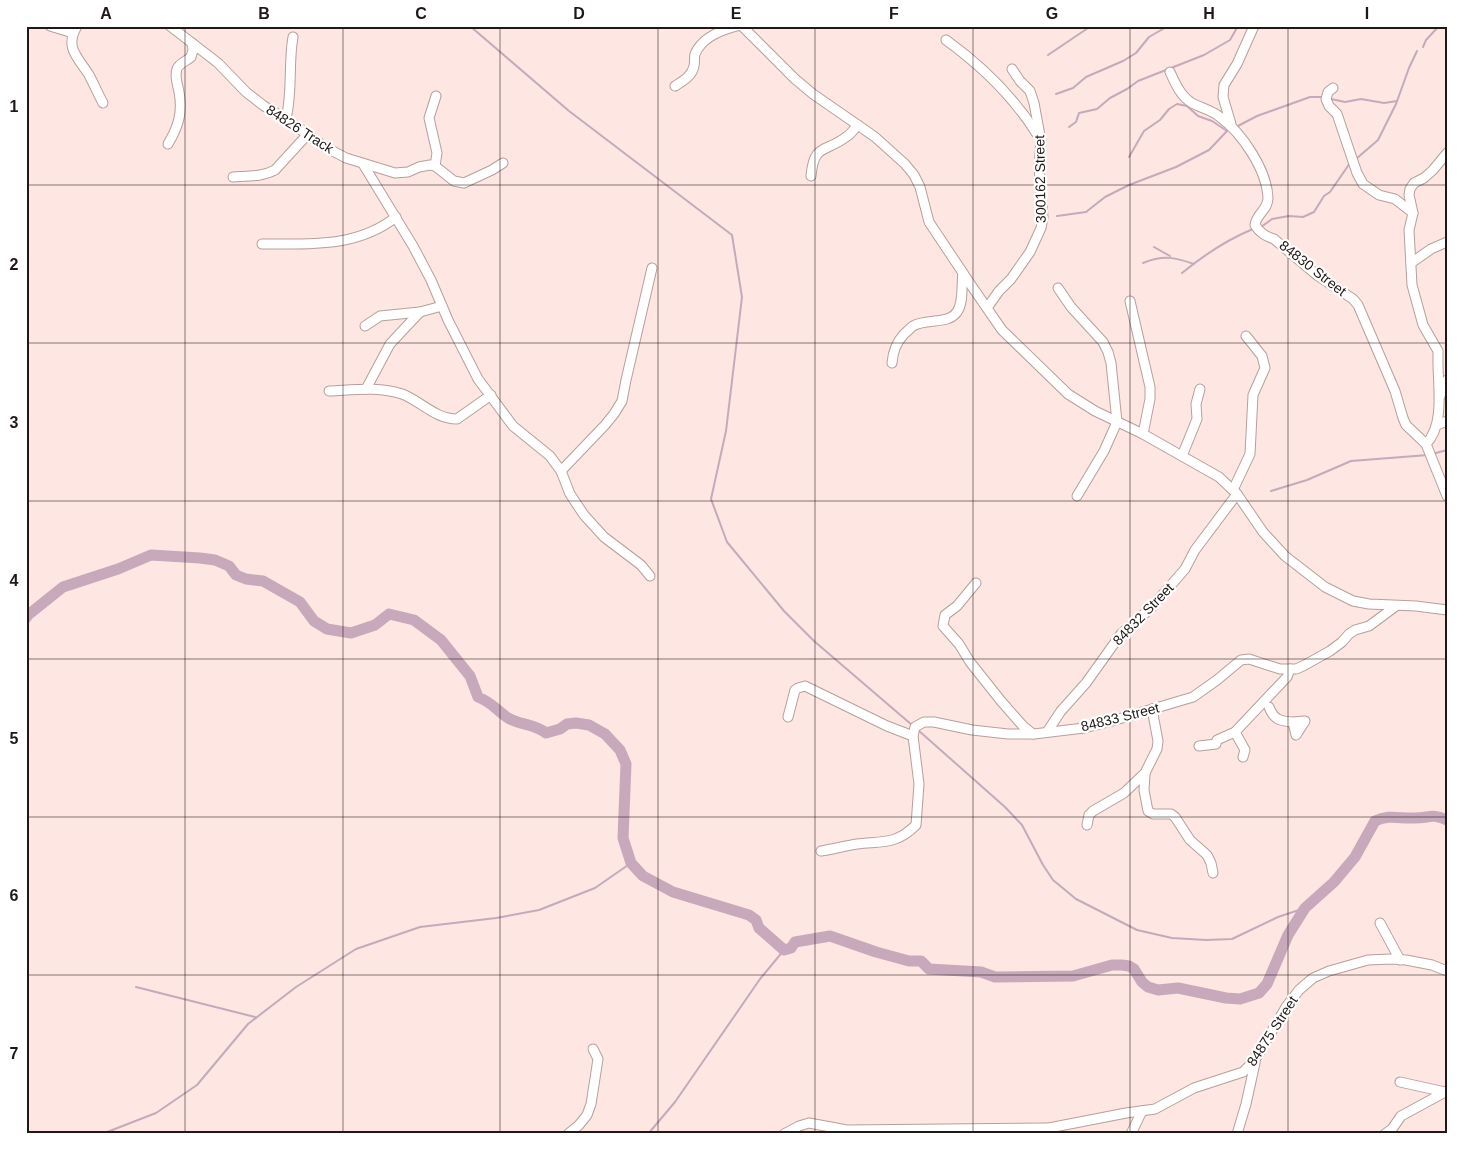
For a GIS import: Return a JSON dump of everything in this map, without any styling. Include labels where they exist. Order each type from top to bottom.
[{"type":"street","points":[[50,26],[75,30],[72,42],[73,53],[90,78],[103,103]]},
{"type":"street","name":"84826 Track","points":[[170,26],[218,63],[246,92],[264,106],[346,158],[395,173],[408,172],[426,164],[435,166]]},
{"type":"street","points":[[675,86],[690,75],[694,66],[696,52],[712,35],[737,26]]},
{"type":"street","points":[[742,26],[776,62],[801,84],[896,154],[914,175],[920,187],[929,222],[1002,330],[1068,394],[1219,477],[1235,492],[1263,532],[1285,556],[1324,587],[1353,601],[1447,610]]},
{"type":"street","points":[[1231,124],[1223,97],[1224,85],[1254,26]]},
{"type":"street","points":[[286,119],[290,100],[291,81],[289,63],[293,37]]},
{"type":"street","points":[[946,40],[987,72],[1027,118],[1042,140]]},
{"type":"street","points":[[168,144],[177,128],[180,113],[180,95],[176,80],[177,69],[180,64],[191,57],[192,43]]},
{"type":"street","name":"300162 Street","points":[[987,308],[1030,252],[1041,228],[1039,168],[1042,140],[1032,95],[1012,70]]},
{"type":"street","name":"84830 Street","points":[[1170,72],[1177,86],[1191,102],[1215,113],[1231,124],[1251,151],[1258,164],[1267,191],[1268,201],[1255,219],[1255,225],[1265,236],[1274,239],[1318,276],[1353,299],[1358,305],[1395,390],[1402,418],[1406,425],[1426,444],[1447,496]]},
{"type":"street","points":[[1333,88],[1328,92],[1326,99],[1329,106],[1337,114],[1351,157],[1363,184],[1380,195],[1395,199],[1413,213]]},
{"type":"street","points":[[436,96],[429,118],[437,157],[435,166],[454,181],[464,183],[503,163]]},
{"type":"street","points":[[811,176],[812,162],[821,150],[845,138],[858,125]]},
{"type":"street","points":[[233,176],[269,174],[276,170],[307,135]]},
{"type":"street","points":[[1426,444],[1434,434],[1436,425],[1442,352],[1423,325],[1412,285],[1409,230],[1413,213],[1409,195],[1414,183],[1424,178],[1447,154]]},
{"type":"street","points":[[363,164],[418,254],[478,379],[513,426],[550,456],[561,471],[570,494],[584,515],[604,537],[641,565],[650,576]]},
{"type":"street","points":[[262,244],[323,244],[342,242],[374,231],[396,217]]},
{"type":"street","points":[[1411,263],[1431,249],[1447,242]]},
{"type":"street","points":[[561,471],[600,431],[622,401],[652,268]]},
{"type":"street","points":[[892,363],[898,342],[913,326],[954,316],[961,303],[963,273]]},
{"type":"street","points":[[1058,288],[1071,307],[1103,342],[1108,352],[1117,422],[1104,451],[1077,496]]},
{"type":"street","points":[[1130,302],[1150,386],[1150,399],[1143,434]]},
{"type":"street","points":[[365,326],[380,316],[420,312],[442,306]]},
{"type":"street","points":[[366,389],[390,344],[420,312]]},
{"type":"street","name":"84832 Street","points":[[1047,732],[1060,712],[1086,684],[1121,634],[1151,608],[1185,569],[1195,550],[1235,492],[1250,454],[1253,395],[1265,368],[1262,356],[1246,336]]},
{"type":"street","points":[[1439,399],[1447,380]]},
{"type":"street","points":[[329,391],[366,389],[390,391],[402,394],[427,409],[451,419],[463,416],[472,407],[490,395]]},
{"type":"street","points":[[1182,456],[1197,419],[1196,404],[1200,389]]},
{"type":"street","points":[[1436,425],[1447,421]]},
{"type":"street","points":[[976,583],[957,606],[945,615],[943,626],[959,644],[970,662],[1001,701],[1023,726],[1034,734]]},
{"type":"street","name":"84833 Street","points":[[913,736],[915,727],[924,722],[1008,734],[1034,734],[1084,728],[1193,698],[1241,660],[1249,659],[1280,669],[1296,669],[1317,660],[1342,642],[1349,634],[1368,626],[1396,606]]},
{"type":"street","points":[[1199,746],[1216,744],[1217,740],[1236,732],[1287,677],[1290,669]]},
{"type":"street","points":[[788,718],[795,690],[805,686],[887,726],[913,736],[919,784],[916,825],[903,836],[887,842],[858,844],[822,852]]},
{"type":"street","points":[[1265,717],[1269,707],[1270,695]]},
{"type":"street","points":[[1269,707],[1272,715],[1280,721],[1293,722]]},
{"type":"street","points":[[1087,825],[1089,815],[1093,811],[1124,793],[1145,773],[1157,749],[1158,741],[1152,709]]},
{"type":"street","points":[[1236,732],[1245,750],[1243,758]]},
{"type":"street","points":[[1145,773],[1144,790],[1148,811],[1153,814],[1170,814],[1175,817],[1190,840],[1207,855],[1211,863],[1212,873]]},
{"type":"street","points":[[1380,923],[1400,960]]},
{"type":"street","name":"84875 Street","points":[[1038,1134],[1050,1128],[1126,1112],[1155,1109],[1194,1088],[1243,1072],[1255,1060],[1286,1007],[1299,990],[1313,978],[1329,971],[1368,960],[1400,960],[1432,965],[1447,971]]},
{"type":"street","points":[[568,1134],[587,1116],[591,1104],[598,1059],[593,1048]]},
{"type":"street","points":[[1236,1134],[1246,1104],[1255,1060]]},
{"type":"street","points":[[1400,1082],[1446,1092]]},
{"type":"street","points":[[1378,1134],[1384,1134],[1392,1129],[1401,1116],[1446,1092]]},
{"type":"street","points":[[1131,1134],[1142,1111]]},
{"type":"street","points":[[784,1134],[809,1123],[847,1130],[1050,1128]]},
{"type":"waterway","points":[[470,26],[569,111],[732,235],[742,297],[726,431],[711,499],[727,542],[784,611],[814,641],[912,725]]},
{"type":"waterway","points":[[1048,55],[1091,26]]},
{"type":"waterway","points":[[1056,94],[1073,88],[1086,77],[1123,61],[1136,53],[1149,37],[1168,26]]},
{"type":"waterway","points":[[1069,127],[1076,122],[1079,113],[1097,109],[1110,98],[1138,81],[1204,55],[1230,40],[1238,26]]},
{"type":"waterway","points":[[1423,47],[1426,40],[1439,26]]},
{"type":"waterway","points":[[1356,159],[1378,140],[1396,104],[1417,51]]},
{"type":"waterway","points":[[1236,127],[1257,116],[1310,97],[1322,97]]},
{"type":"waterway","points":[[1331,99],[1345,102],[1361,99],[1384,103],[1397,101]]},
{"type":"waterway","points":[[1057,216],[1086,212],[1105,197],[1129,185],[1176,167],[1209,150],[1227,131],[1212,121],[1198,116],[1187,106],[1177,104],[1169,109],[1160,120],[1144,131],[1129,157]]},
{"type":"waterway","points":[[1261,227],[1272,219],[1289,216],[1303,217],[1314,212],[1350,163]]},
{"type":"waterway","points":[[1182,273],[1216,248],[1253,229]]},
{"type":"waterway","points":[[1154,247],[1170,256]]},
{"type":"waterway","points":[[1143,263],[1168,258],[1194,264]]},
{"type":"waterway","points":[[1432,454],[1447,450]]},
{"type":"waterway","points":[[1271,491],[1307,480],[1351,461],[1428,455]]},
{"type":"waterway","points":[[26,618],[63,587],[118,569],[151,555],[215,560],[229,566],[236,575],[246,579],[263,581],[300,602],[314,621],[327,629],[351,633],[375,625],[389,614],[414,620],[441,640],[470,676],[478,697],[491,704],[508,718],[546,733],[560,729],[567,724],[576,723],[589,725],[605,734],[620,750],[626,764],[623,838],[631,863],[643,876],[673,892],[749,915],[756,920],[759,928],[784,950],[791,948],[795,942],[830,936],[876,952],[909,961],[921,961],[929,969],[981,972],[995,977],[1073,976],[1112,965],[1122,965],[1134,969],[1142,982],[1148,987],[1158,990],[1178,988],[1240,999],[1259,993],[1267,984],[1288,935],[1305,908],[1334,882],[1355,857],[1375,821],[1390,817],[1420,818],[1434,816],[1447,820]]},
{"type":"waterway","points":[[918,730],[1005,807],[1022,825],[1053,880],[1076,899],[1137,930],[1172,938],[1232,939],[1278,917],[1305,908]]},
{"type":"waterway","points":[[102,1134],[156,1113],[197,1085],[248,1024],[296,987],[356,949],[420,927],[496,918],[539,910],[595,888],[631,863]]},
{"type":"waterway","points":[[648,1134],[675,1102],[760,979],[784,950]]},
{"type":"waterway","points":[[136,987],[255,1017]]}]
